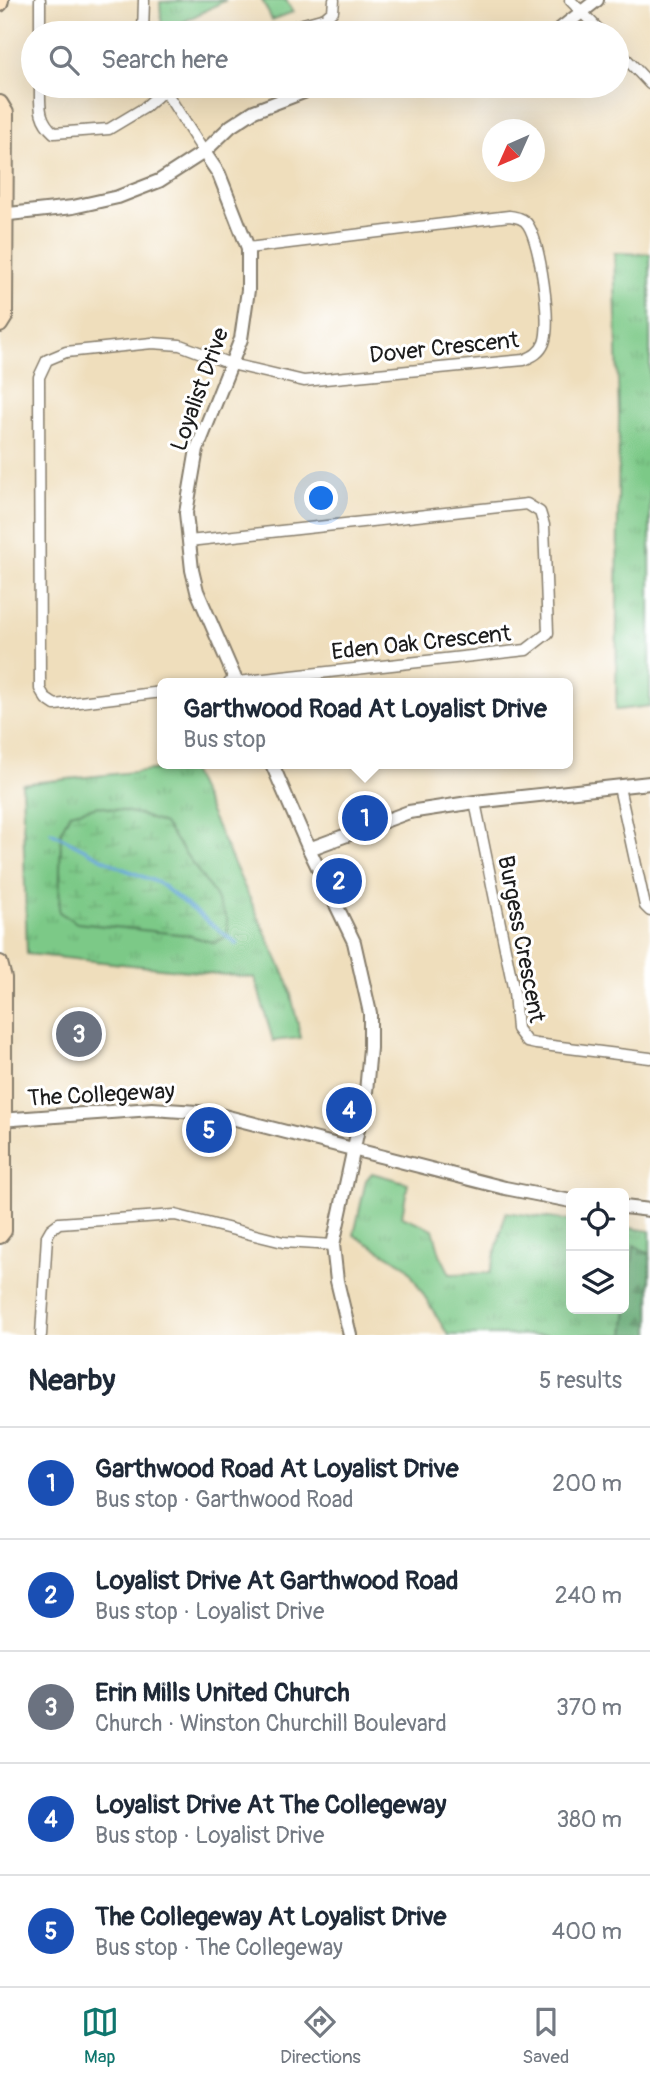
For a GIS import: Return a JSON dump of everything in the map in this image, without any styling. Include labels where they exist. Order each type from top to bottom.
[{"type":"main road","points":[[0,103],[6,113],[3,215],[5,317],[0,325]]},
{"type":"main road","points":[[0,963],[4,978],[4,1231],[0,1236]]},
{"type":"street","points":[[40,0],[40,21]]},
{"type":"street","points":[[143,21],[144,0]]},
{"type":"street","points":[[314,21],[325,18],[333,11],[334,0]]},
{"type":"street","points":[[570,0],[591,21]]},
{"type":"street","points":[[570,21],[597,0]]},
{"type":"street","points":[[629,61],[650,84]]},
{"type":"street","points":[[40,98],[40,115],[44,124],[54,133],[109,129],[144,108],[154,98]]},
{"type":"street","points":[[172,98],[204,152]]},
{"type":"street","points":[[3,215],[73,207],[118,197],[159,181],[204,152],[231,126],[254,111],[288,98]]},
{"type":"street","name":"Loyalist Drive","points":[[204,152],[219,174],[248,248],[247,311],[241,340],[197,449],[186,513],[192,570],[203,608],[232,678]]},
{"type":"street","name":"Dover Crescent","points":[[232,364],[304,381],[524,360],[535,355],[546,336],[544,291],[538,249],[527,223],[518,217],[248,248]]},
{"type":"street","points":[[157,693],[55,705],[46,699],[40,689],[39,377],[47,360],[66,352],[152,343],[180,345],[232,364]]},
{"type":"street","name":"Eden Oak Crescent","points":[[189,541],[512,505],[527,504],[540,512],[544,525],[548,633],[526,650],[278,678]]},
{"type":"street","points":[[274,769],[354,942],[370,1013],[366,1092],[333,1245],[337,1281],[350,1335]]},
{"type":"street","points":[[309,849],[409,812],[650,783]]},
{"type":"street","points":[[619,787],[645,906],[650,911]]},
{"type":"street","name":"Burgess Crescent","points":[[475,802],[514,992],[517,1029],[521,1036],[527,1042],[536,1044],[650,1058]]},
{"type":"street","name":"The Collegeway","points":[[2,1120],[141,1110],[197,1111],[227,1115],[505,1188],[566,1199]]},
{"type":"street","points":[[629,1208],[650,1210]]},
{"type":"street","points":[[41,1335],[47,1236],[59,1223],[175,1215],[283,1242],[333,1245]]},
{"type":"green space","points":[[226,0],[185,21],[161,21],[160,2]]},
{"type":"green space","points":[[262,0],[286,0],[293,12],[272,20]]},
{"type":"green space","points":[[614,253],[650,254],[650,706],[616,710],[619,414]]},
{"type":"green space","points":[[161,769],[190,769],[288,982],[301,1038],[273,1041],[255,978],[27,954],[22,784]]},
{"type":"green space","points":[[99,806],[138,814],[164,824],[212,891],[227,919],[228,935],[215,943],[188,935],[77,923],[59,912],[61,831],[70,813]]},
{"type":"green space","points":[[372,1173],[408,1183],[402,1216],[433,1229],[440,1254],[450,1274],[490,1273],[506,1212],[566,1220],[566,1314],[629,1314],[629,1228],[650,1231],[650,1335],[448,1335],[406,1266],[354,1235],[366,1180]]},
{"type":"green space","points":[[634,1245],[650,1254],[650,1335],[624,1335],[626,1314],[629,1314]]},
{"type":"waterway","points":[[51,832],[121,868],[159,883],[237,944]]},
{"type":"place","name":"Garthwood Road At Loyalist Drive","points":[[365,818]]},
{"type":"place","name":"Loyalist Drive At Garthwood Road","points":[[339,881]]},
{"type":"place","name":"Erin Mills United Church","points":[[79,1034]]},
{"type":"place","name":"Loyalist Drive At The Collegeway","points":[[349,1110]]},
{"type":"place","name":"The Collegeway At Loyalist Drive","points":[[209,1130]]}]
